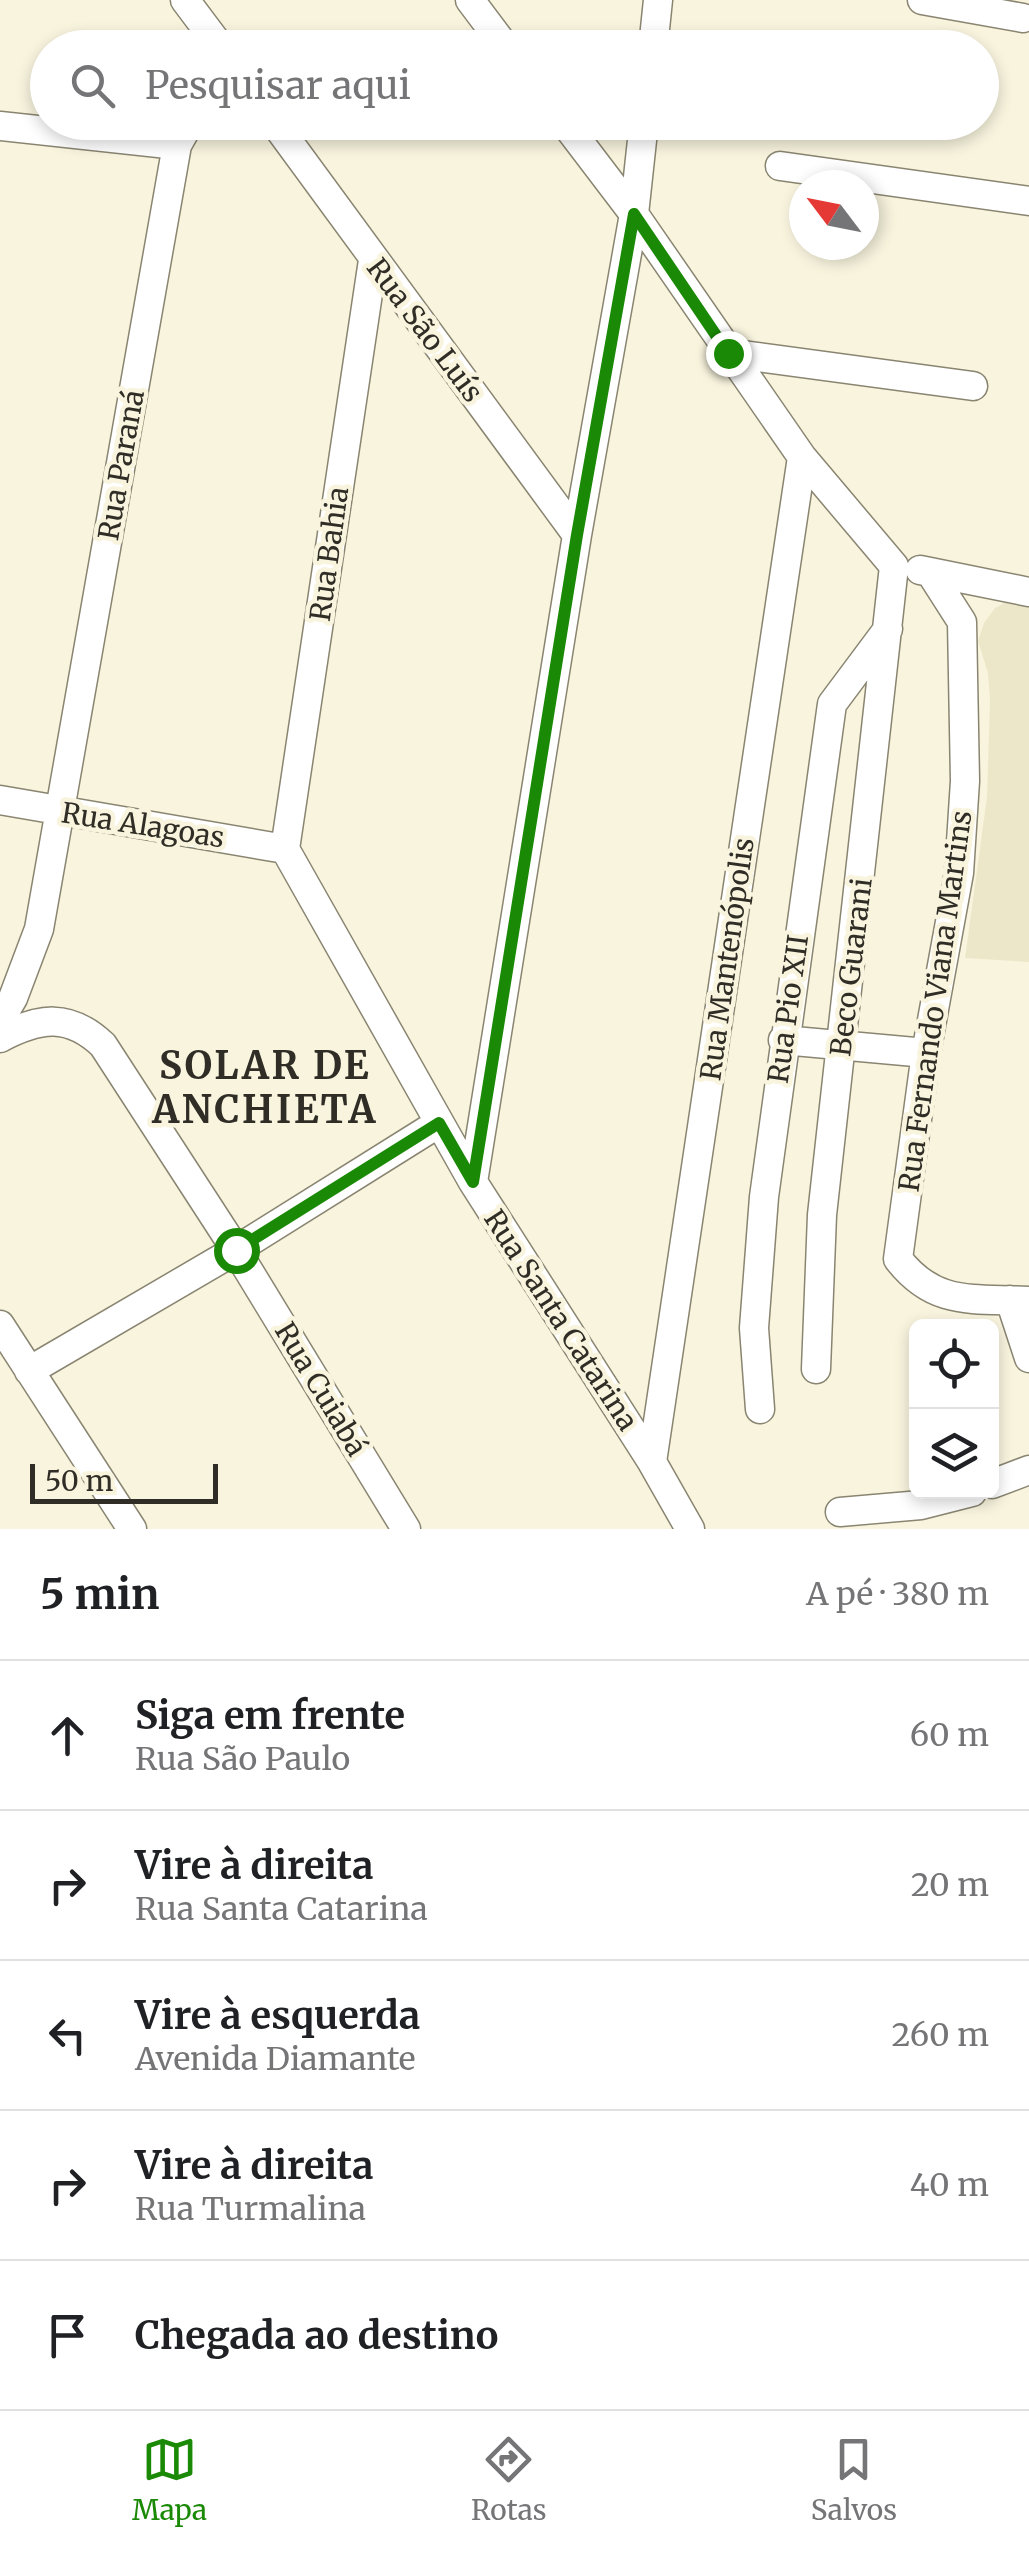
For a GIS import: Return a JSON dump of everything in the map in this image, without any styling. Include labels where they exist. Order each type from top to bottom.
[{"type":"street","points":[[185,0],[206,30]]},
{"type":"street","points":[[215,30],[216,0]]},
{"type":"street","points":[[470,0],[492,30]]},
{"type":"street","points":[[655,30],[658,0]]},
{"type":"street","points":[[922,0],[1023,18]]},
{"type":"street","points":[[0,126],[30,127]]},
{"type":"street","name":"Rua Paraná","points":[[0,1020],[13,998],[39,928],[182,140]]},
{"type":"street","name":"Rua São Luís","points":[[287,140],[577,535]]},
{"type":"street","points":[[578,140],[634,214],[802,457],[894,566],[1029,592]]},
{"type":"street","points":[[473,1182],[577,535],[634,214],[642,140]]},
{"type":"street","points":[[780,166],[1029,201]]},
{"type":"street","name":"Rua Bahia","points":[[285,848],[372,260]]},
{"type":"street","points":[[728,353],[972,386]]},
{"type":"street","name":"Rua Mantenópolis","points":[[652,1462],[802,457]]},
{"type":"street","name":"Beco Guarani","points":[[816,1369],[822,1215],[894,566]]},
{"type":"street","points":[[930,572],[962,622],[997,586]]},
{"type":"street","name":"Rua Fernando Viana Martins","points":[[962,622],[965,781],[959,873],[926,1053],[898,1259],[915,1281],[945,1296],[1019,1300]]},
{"type":"street","name":"Rua Pio XII","points":[[760,1409],[754,1328],[764,1197],[832,704],[888,629]]},
{"type":"street","name":"Rua Alagoas","points":[[0,800],[285,848]]},
{"type":"street","name":"Rua Santa Catarina","points":[[285,848],[473,1182],[652,1462],[690,1529]]},
{"type":"street","name":"Rua Cuiabá","points":[[0,1038],[50,1021],[88,1030],[104,1045],[236,1250],[406,1529]]},
{"type":"street","points":[[783,1040],[926,1053]]},
{"type":"street","points":[[29,1371],[236,1250],[439,1123]]},
{"type":"street","points":[[1019,1300],[1029,1358]]},
{"type":"street","points":[[0,1325],[132,1529]]},
{"type":"street","points":[[999,1481],[1029,1470]]},
{"type":"street","points":[[840,1512],[928,1517],[960,1499]]},
{"type":"shaded area","points":[[1012,599],[1029,602],[1029,962],[965,958],[987,797],[990,701],[988,673],[978,641],[995,608]]},
{"type":"district","name":"SOLAR DE ANCHIETA","points":[[265,1088]]},
{"type":"route","points":[[236,1250],[439,1123],[473,1182],[577,535],[634,214],[728,353]]}]
